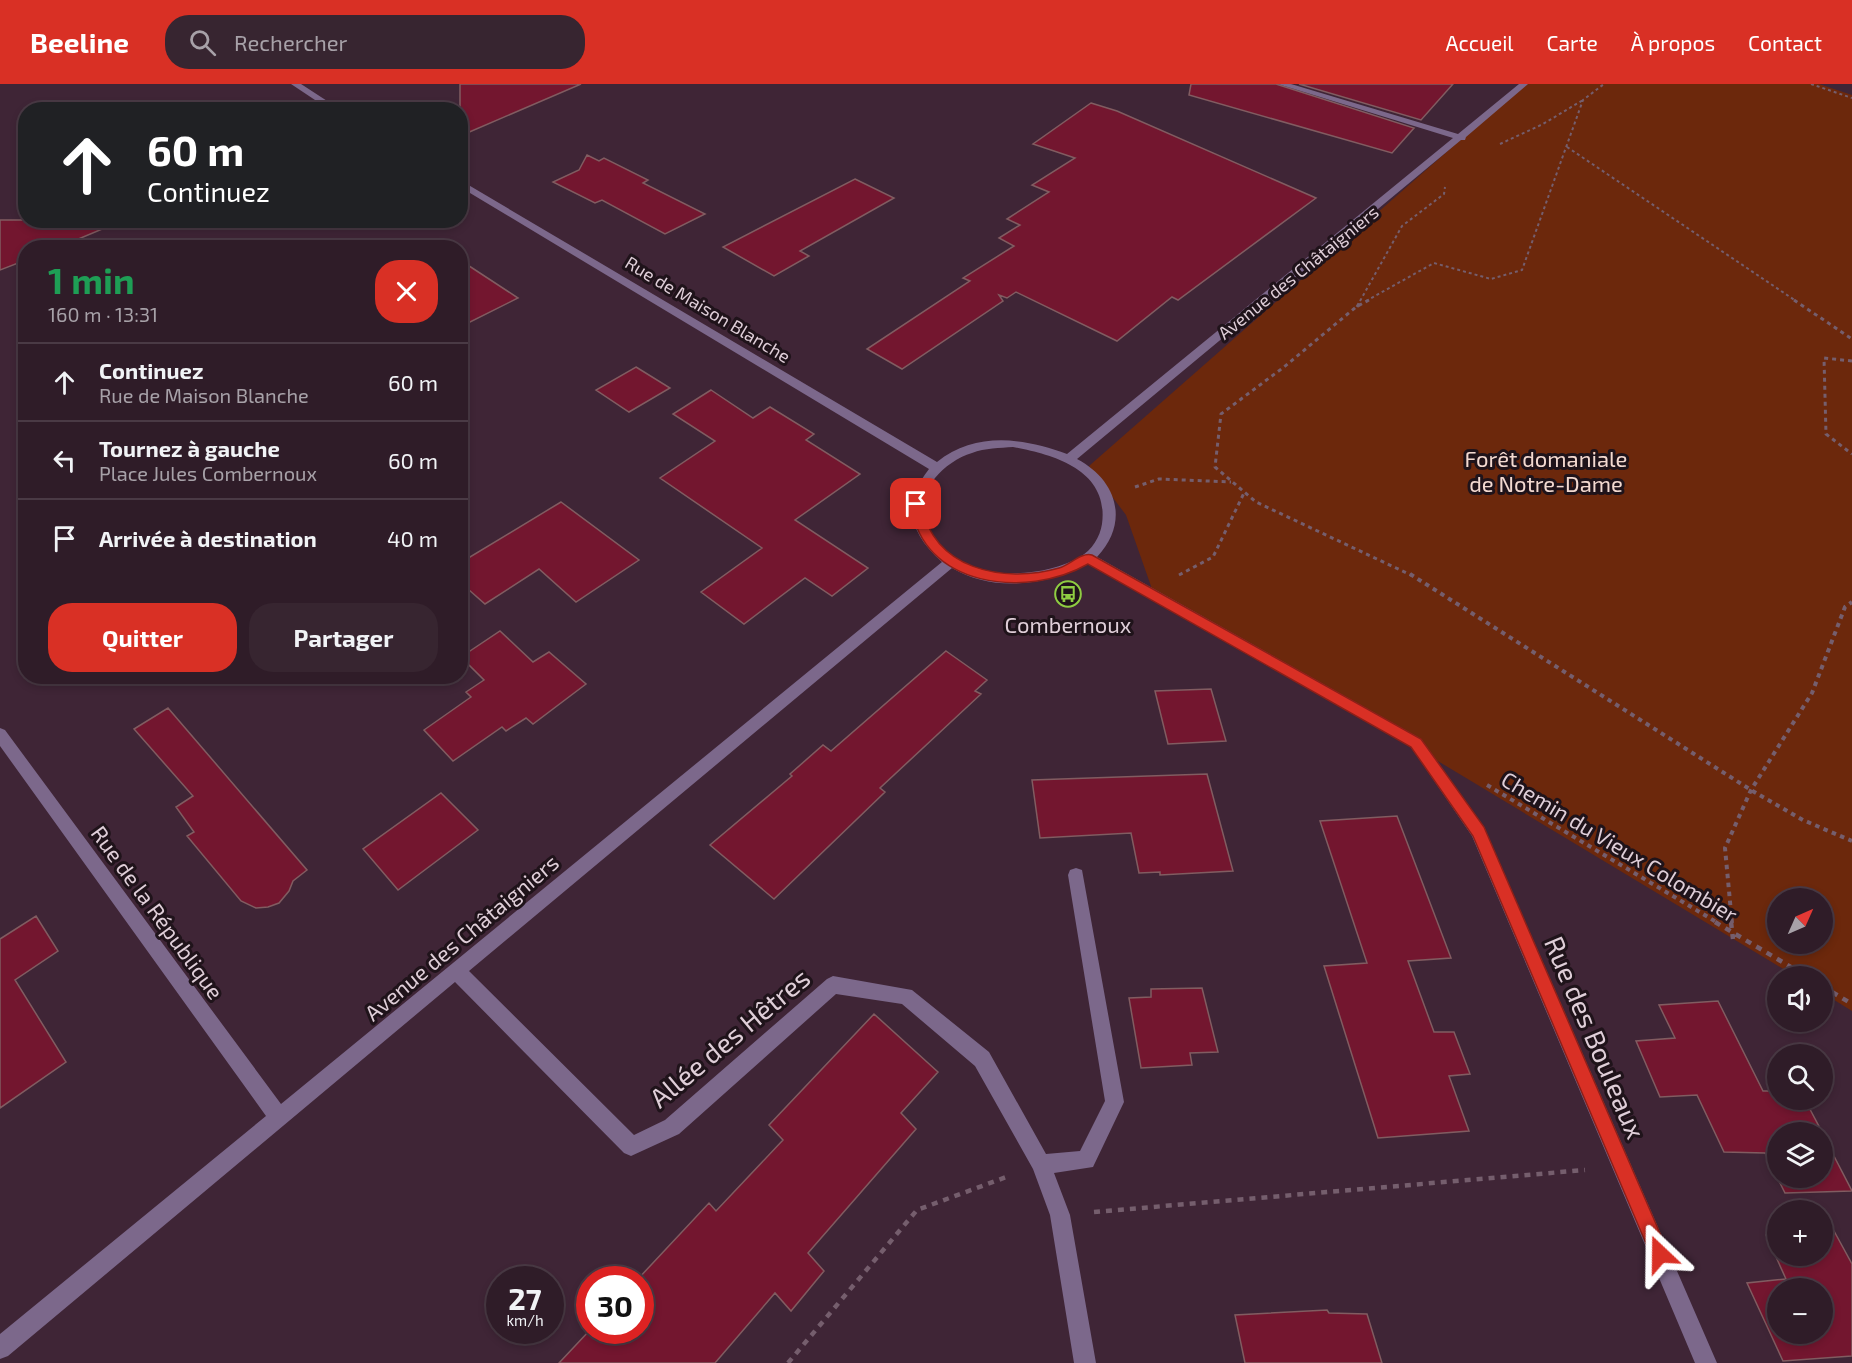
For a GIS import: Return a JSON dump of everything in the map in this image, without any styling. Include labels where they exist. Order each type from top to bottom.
[{"type":"street","points":[[295,84],[324,102]]},
{"type":"street","points":[[1281,84],[1462,138]]},
{"type":"street","name":"Avenue des Châtaigniers","points":[[1070,458],[1462,138],[1524,84]]},
{"type":"street","name":"Rue de Maison Blanche","points":[[468,188],[936,467]]},
{"type":"street","points":[[1013,443],[1043,447],[1070,458],[1092,474],[1107,494],[1111,517],[1105,538],[1088,558],[1066,571],[1037,578],[1007,579],[977,573],[952,561],[931,545],[919,525],[916,504],[922,485],[936,467],[957,454],[1013,443]]},
{"type":"street","name":"Rue des Bouleaux","points":[[1088,558],[1416,743],[1478,832],[1707,1363]]},
{"type":"street","name":"Avenue des Châtaigniers","points":[[0,1348],[952,561]]},
{"type":"street","name":"Rue de la République","points":[[0,734],[279,1117]]},
{"type":"street","points":[[1041,1164],[1086,1160],[1115,1102],[1076,875]]},
{"type":"street","name":"Allée des Hêtres","points":[[456,971],[631,1146],[672,1127],[833,985],[906,996],[982,1059],[1041,1164],[1060,1215],[1085,1363]]},
{"type":"path","points":[[1491,148],[1543,124],[1583,100],[1604,84]]},
{"type":"path","points":[[1811,84],[1852,98]]},
{"type":"path","points":[[1583,100],[1522,270],[1491,279],[1434,263],[1356,307],[1284,367],[1221,414],[1215,467],[1256,502],[1418,578],[1751,790],[1803,820],[1852,841]]},
{"type":"path","points":[[1568,147],[1852,339]]},
{"type":"path","points":[[1356,307],[1402,226],[1444,194],[1446,185]]},
{"type":"path","points":[[1852,361],[1824,358],[1826,434],[1852,454]]},
{"type":"path","points":[[1131,489],[1159,479],[1233,482]]},
{"type":"path","points":[[1172,578],[1213,557],[1244,493]]},
{"type":"path","points":[[1733,939],[1725,848],[1751,790],[1812,693],[1845,607],[1852,602]]},
{"type":"path","name":"Chemin du Vieux Colombier","points":[[1478,780],[1789,966]]},
{"type":"path","points":[[1833,993],[1852,1004]]},
{"type":"path","points":[[788,1363],[917,1210],[1041,1164]]},
{"type":"path","points":[[1060,1215],[1622,1166]]},
{"type":"green space","name":"Forêt domaniale de Notre-Dame","points":[[1524,84],[1819,84],[1852,95],[1852,1011],[1833,999],[1833,966],[1778,966],[1152,589],[1126,515],[1089,466]]},
{"type":"building","points":[[460,84],[581,84],[468,133],[468,102],[460,102]]},
{"type":"building","points":[[1191,84],[1276,84],[1414,128],[1392,153],[1189,95]]},
{"type":"building","points":[[1299,84],[1453,84],[1421,120]]},
{"type":"building","points":[[1091,103],[1117,111],[1316,198],[1178,300],[1172,297],[1117,341],[1016,292],[1007,298],[999,295],[1003,301],[902,369],[867,349],[970,281],[963,278],[1014,246],[999,238],[1020,225],[1007,219],[1049,192],[1032,185],[1075,158],[1033,144]]},
{"type":"building","points":[[587,155],[599,161],[604,158],[648,180],[643,183],[705,214],[665,234],[602,200],[595,203],[553,182],[579,170]]},
{"type":"building","points":[[855,179],[894,198],[800,251],[809,256],[774,276],[723,247]]},
{"type":"building","points":[[0,220],[18,220],[18,228],[105,228],[76,240],[18,240],[18,263],[0,270]]},
{"type":"building","points":[[468,265],[518,298],[468,323]]},
{"type":"building","points":[[636,367],[670,388],[629,412],[596,390]]},
{"type":"building","points":[[711,390],[753,418],[770,407],[814,434],[806,440],[860,474],[795,520],[868,568],[832,596],[805,578],[744,624],[701,592],[762,548],[660,478],[715,441],[673,414]]},
{"type":"building","points":[[561,502],[639,560],[576,602],[539,569],[485,604],[468,589],[468,558]]},
{"type":"building","points":[[500,631],[533,662],[549,652],[586,684],[533,724],[526,718],[506,731],[502,727],[453,761],[424,730],[471,697],[466,692],[484,680],[468,664],[468,652]]},
{"type":"building","points":[[946,651],[987,680],[975,691],[981,694],[880,788],[885,792],[774,899],[710,845],[792,776],[790,774],[823,745],[831,751]]},
{"type":"building","points":[[1211,689],[1226,741],[1168,744],[1155,691]]},
{"type":"building","points":[[168,708],[307,870],[293,881],[289,891],[279,903],[256,908],[241,901],[187,836],[194,832],[176,807],[193,796],[134,729]]},
{"type":"building","points":[[1207,774],[1233,871],[1160,875],[1160,872],[1139,873],[1131,833],[1040,838],[1032,780]]},
{"type":"building","points":[[441,793],[478,830],[398,890],[363,849]]},
{"type":"building","points":[[1397,816],[1451,958],[1408,961],[1434,1032],[1454,1032],[1470,1074],[1449,1076],[1469,1131],[1378,1138],[1324,966],[1367,963],[1320,821]]},
{"type":"building","points":[[36,916],[58,951],[15,980],[66,1062],[0,1108],[0,939]]},
{"type":"building","points":[[1202,988],[1218,1052],[1190,1053],[1192,1065],[1141,1068],[1129,998],[1151,997],[1151,989]]},
{"type":"building","points":[[1718,1001],[1763,1091],[1767,1091],[1767,1110],[1810,1110],[1817,1122],[1767,1122],[1767,1157],[1765,1153],[1724,1152],[1697,1095],[1660,1097],[1636,1041],[1675,1038],[1659,1005]]},
{"type":"building","points":[[874,1014],[938,1072],[901,1113],[916,1129],[808,1253],[824,1271],[791,1311],[775,1293],[715,1363],[559,1363],[577,1344],[654,1344],[654,1266],[650,1266],[709,1203],[716,1211],[783,1140],[769,1125]]},
{"type":"building","points":[[1833,1154],[1852,1191],[1785,1193],[1782,1188],[1833,1188]]},
{"type":"building","points":[[1834,1231],[1852,1264],[1852,1356],[1783,1361],[1775,1344],[1833,1344],[1833,1278],[1786,1278],[1780,1266],[1833,1266]]},
{"type":"building","points":[[1767,1281],[1767,1326],[1747,1283]]},
{"type":"building","points":[[1327,1310],[1329,1313],[1367,1314],[1382,1363],[1245,1363],[1235,1315]]},
{"type":"place","name":"Combernoux","points":[[1068,594]]},
{"type":"route","points":[[916,504],[919,525],[931,545],[952,561],[977,573],[1007,579],[1037,578],[1066,571],[1088,558],[1416,743],[1478,832],[1660,1254]]}]
